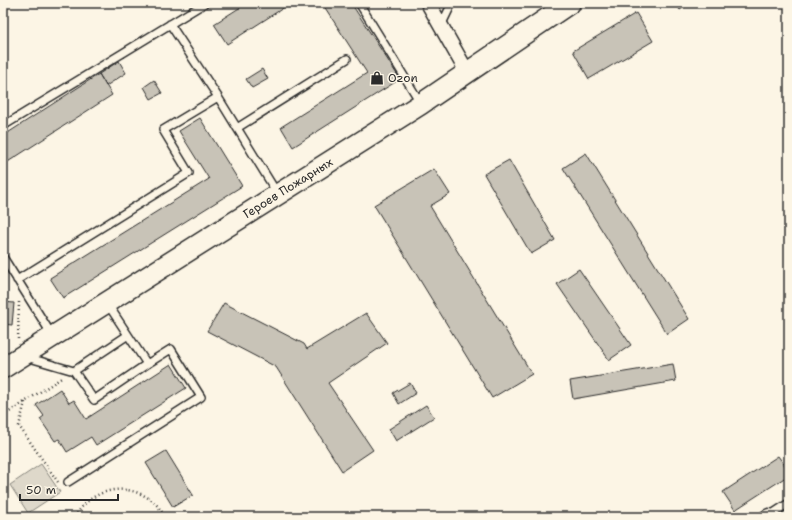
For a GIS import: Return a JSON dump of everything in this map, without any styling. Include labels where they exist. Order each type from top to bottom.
[{"type":"main road","name":"Героев Пожарных","points":[[3,368],[18,360],[22,356],[421,104],[570,3]]},
{"type":"street","points":[[428,3],[467,72]]},
{"type":"lane","points":[[3,126],[205,3]]},
{"type":"lane","points":[[359,3],[421,104]]},
{"type":"lane","points":[[441,26],[452,3]]},
{"type":"lane","points":[[170,24],[218,97],[278,195]]},
{"type":"lane","points":[[237,128],[347,59]]},
{"type":"lane","points":[[17,280],[189,173],[163,130],[218,97]]},
{"type":"lane","points":[[3,257],[53,337]]},
{"type":"lane","points":[[107,303],[147,364]]},
{"type":"lane","points":[[74,371],[128,335]]},
{"type":"lane","points":[[22,356],[74,371],[94,400],[171,349],[201,397],[68,482]]},
{"type":"lane","points":[[769,517],[789,503]]},
{"type":"path","points":[[3,416],[74,371]]},
{"type":"path","points":[[25,402],[19,426],[61,487],[68,482]]},
{"type":"path","points":[[75,517],[81,507],[88,500],[101,493],[115,489],[125,489],[144,495],[158,507],[165,517]]},
{"type":"shaded area","points":[[41,464],[60,492],[28,513],[10,485]]},
{"type":"building","points":[[247,3],[291,3],[227,44],[214,24]]},
{"type":"building","points":[[322,3],[351,3],[400,79],[293,147],[281,127],[367,73]]},
{"type":"building","points":[[675,3],[690,3],[680,10]]},
{"type":"building","points":[[636,13],[653,41],[589,79],[573,51]]},
{"type":"building","points":[[119,61],[126,73],[106,86],[99,74]]},
{"type":"building","points":[[262,69],[268,79],[252,88],[246,79]]},
{"type":"building","points":[[99,74],[112,95],[3,165],[3,136]]},
{"type":"building","points":[[154,80],[162,93],[151,99],[144,87]]},
{"type":"building","points":[[200,118],[242,186],[63,298],[50,278],[209,179],[179,131]]},
{"type":"building","points":[[586,153],[689,319],[667,334],[563,168]]},
{"type":"building","points":[[509,160],[555,240],[531,254],[484,174]]},
{"type":"building","points":[[434,169],[450,194],[430,206],[532,374],[492,398],[374,205]]},
{"type":"building","points":[[579,269],[631,345],[609,360],[557,284]]},
{"type":"building","points":[[3,302],[14,303],[12,325],[3,324]]},
{"type":"building","points":[[224,303],[304,344],[307,349],[366,313],[387,343],[328,383],[373,450],[342,471],[276,367],[207,331]]},
{"type":"building","points":[[171,364],[186,388],[96,445],[91,437],[67,452],[59,439],[55,441],[40,419],[44,416],[36,405],[60,389],[69,403],[74,400],[86,419]]},
{"type":"building","points":[[673,364],[676,381],[573,399],[570,381]]},
{"type":"building","points":[[410,383],[416,393],[399,404],[393,393]]},
{"type":"building","points":[[426,405],[434,417],[396,441],[389,429]]},
{"type":"building","points":[[166,451],[193,495],[173,507],[146,463]]},
{"type":"building","points":[[778,456],[789,471],[789,475],[735,510],[723,492]]},
{"type":"place","name":"Ozon","points":[[377,78]]}]
